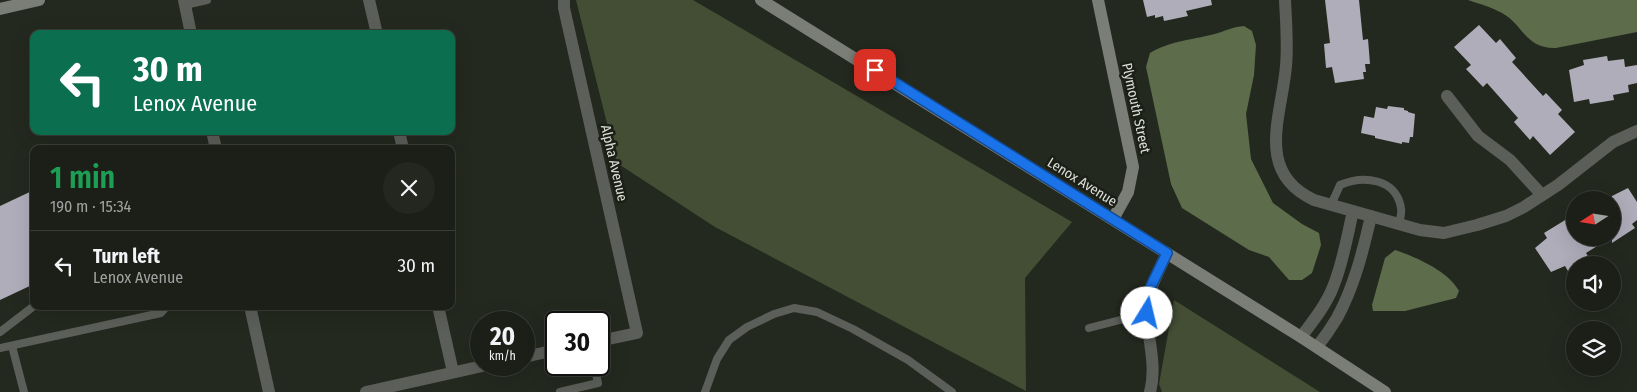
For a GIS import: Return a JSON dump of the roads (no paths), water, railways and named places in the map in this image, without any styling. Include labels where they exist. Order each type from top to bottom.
[{"type":"main road","points":[[0,9],[39,0]]},
{"type":"main road","name":"Lenox Avenue","points":[[761,0],[1317,347],[1385,392]]},
{"type":"main road","name":"Plymouth Street","points":[[1098,0],[1133,167],[1128,192],[1113,219]]},
{"type":"street","points":[[369,0],[376,30]]},
{"type":"street","name":"Alpha Avenue","points":[[564,0],[564,8],[637,333],[610,339]]},
{"type":"street","points":[[1285,0],[1286,67],[1276,124],[1275,146],[1279,167],[1290,184],[1307,197],[1420,230],[1444,233],[1506,216],[1524,207],[1613,142],[1637,131]]},
{"type":"street","points":[[184,2],[190,30]]},
{"type":"street","points":[[1447,96],[1478,136],[1510,160],[1542,195]]},
{"type":"street","points":[[1301,337],[1323,307],[1333,287],[1343,257],[1353,211]]},
{"type":"street","points":[[1317,347],[1336,320],[1346,300],[1361,259],[1371,216]]},
{"type":"street","points":[[1150,392],[1154,378],[1147,313],[1151,286],[1167,253]]},
{"type":"street","points":[[251,310],[269,392]]},
{"type":"street","points":[[439,310],[453,372]]},
{"type":"street","points":[[366,392],[470,368]]},
{"type":"lane","points":[[184,2],[207,0]]},
{"type":"lane","points":[[1331,205],[1340,185],[1352,180],[1365,179],[1380,182],[1395,194],[1401,208],[1399,224]]},
{"type":"lane","points":[[705,392],[717,359],[729,340],[747,327],[774,314],[794,308],[817,312],[854,329],[908,360],[952,392]]},
{"type":"lane","points":[[0,332],[30,309]]},
{"type":"lane","points":[[0,348],[162,313],[165,310]]},
{"type":"lane","points":[[1089,328],[1147,313]]},
{"type":"lane","points":[[12,346],[24,392]]},
{"type":"lane","points":[[560,392],[598,383],[596,376]]}]
